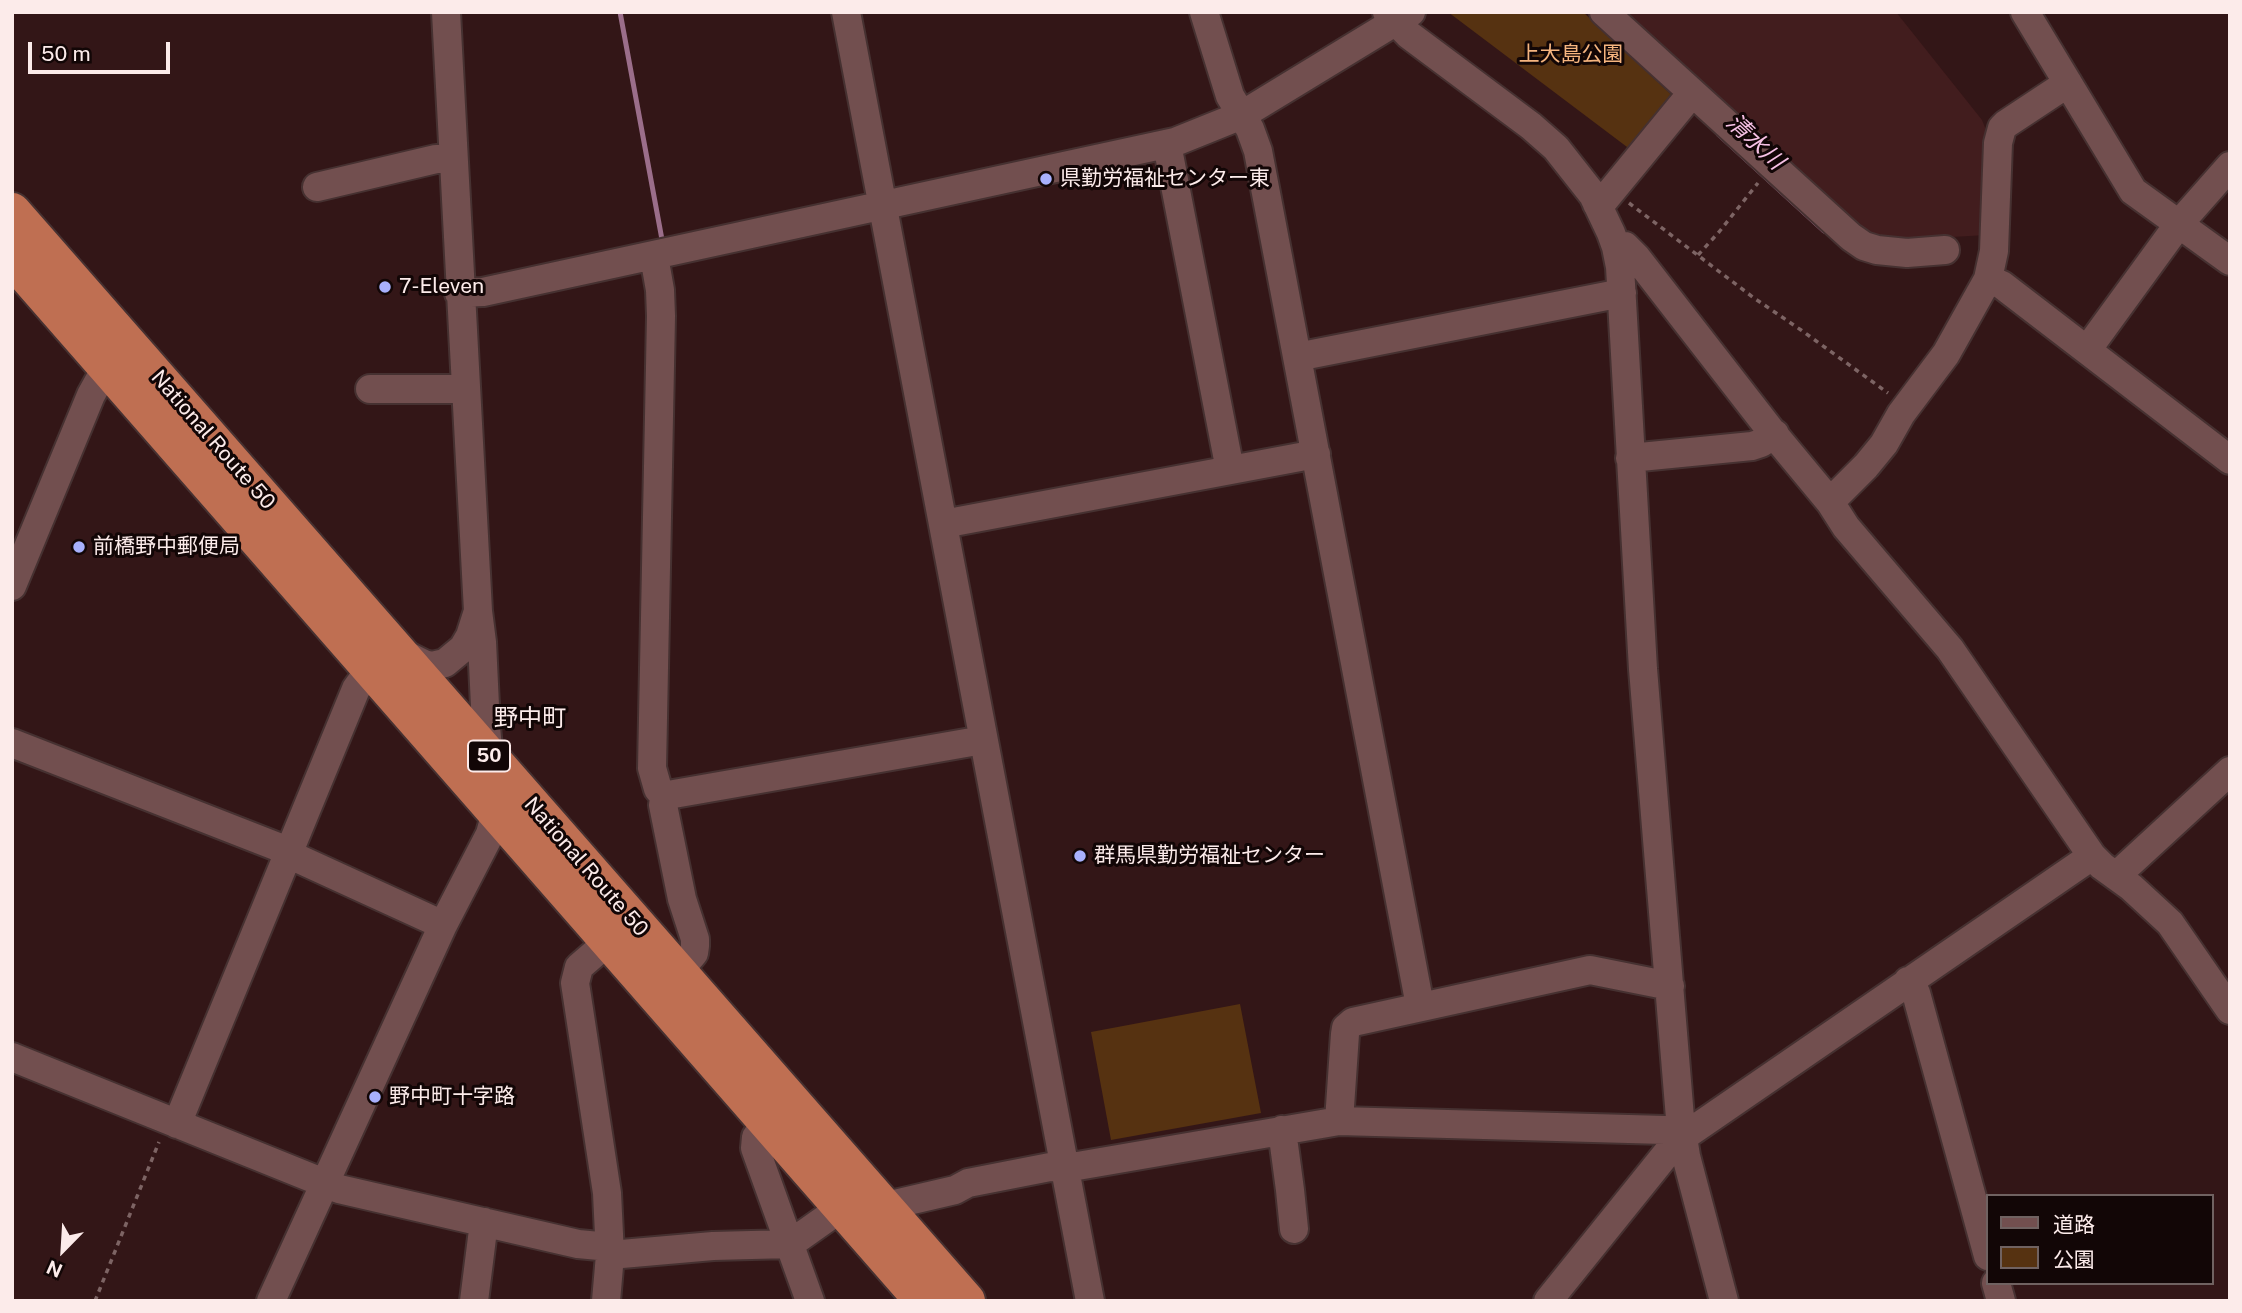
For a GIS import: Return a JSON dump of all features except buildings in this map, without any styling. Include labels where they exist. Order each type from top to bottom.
[{"type":"highway","name":"National Route 50","points":[[12,212],[114,352],[386,661],[494,810],[924,1301]]},
{"type":"highway","name":"National Route 50","points":[[12,258],[114,352]]},
{"type":"highway","name":"National Route 50","points":[[386,661],[488,756],[966,1301]]},
{"type":"street","points":[[271,1301],[443,925],[490,834],[494,810],[478,611],[446,12]]},
{"type":"street","points":[[846,12],[1090,1301]]},
{"type":"street","points":[[1204,12],[1230,96],[1250,129],[1258,151],[1420,1006]]},
{"type":"street","points":[[1604,12],[1851,237],[1864,246],[1877,250],[1908,253],[1945,250]]},
{"type":"street","points":[[2025,12],[2133,191],[2230,261]]},
{"type":"street","points":[[459,293],[483,292],[1167,144],[1242,115],[1398,15],[1409,35],[1531,126],[1556,148],[1581,178],[1604,197],[1620,267],[1643,668],[1683,1137],[1724,1301]]},
{"type":"street","points":[[1834,509],[1884,444],[1906,407],[1947,354],[1988,279],[1994,251],[1999,135],[2006,124],[2068,83]]},
{"type":"street","points":[[1604,197],[1692,93]]},
{"type":"street","points":[[1167,144],[1230,470]]},
{"type":"street","points":[[317,187],[436,159],[453,159]]},
{"type":"street","points":[[2087,350],[2178,225],[2230,166]]},
{"type":"street","points":[[1616,247],[1625,246],[1637,258],[1834,509],[1961,663],[2092,856],[2170,923],[2230,1010]]},
{"type":"street","points":[[654,256],[661,316],[652,768],[658,789],[666,797]]},
{"type":"street","points":[[1988,279],[2002,285],[2230,460]]},
{"type":"street","points":[[1297,357],[1622,293]]},
{"type":"street","points":[[12,586],[91,395],[114,352]]},
{"type":"street","points":[[370,389],[465,389]]},
{"type":"street","points":[[1630,458],[1752,446],[1775,435]]},
{"type":"street","points":[[943,524],[1316,454]]},
{"type":"street","points":[[172,1122],[356,689],[386,661],[432,666],[445,663],[463,648],[478,611]]},
{"type":"street","points":[[666,797],[984,740]]},
{"type":"street","points":[[12,743],[278,847],[443,925]]},
{"type":"street","points":[[2116,876],[2230,771]]},
{"type":"street","points":[[666,797],[663,805],[682,899],[695,939],[694,953],[675,968]]},
{"type":"street","points":[[1548,1301],[1667,1153],[1683,1137],[2092,856]]},
{"type":"street","points":[[606,1301],[610,1251],[607,1193],[575,976],[579,967],[609,941]]},
{"type":"street","points":[[1339,1121],[1346,1028],[1360,1020],[1590,970],[1670,986]]},
{"type":"street","points":[[1908,981],[1916,993],[1986,1249]]},
{"type":"street","points":[[12,1057],[324,1184],[610,1251],[790,1244],[844,1209],[882,1207],[955,1190],[968,1183],[1050,1167],[1066,1168],[1339,1121],[1665,1130],[1683,1137]]},
{"type":"street","points":[[769,1123],[757,1137],[755,1148],[810,1301]]},
{"type":"street","points":[[1282,1130],[1294,1229]]},
{"type":"street","points":[[474,1301],[484,1223]]},
{"type":"path","points":[[1698,255],[1757,186],[1758,178]]},
{"type":"path","points":[[1604,197],[1698,255],[1906,407]]},
{"type":"path","points":[[95,1301],[172,1122]]},
{"type":"shaded area","points":[[1622,12],[1896,12],[1982,120],[1992,145],[1986,235],[1885,241],[1868,237]]},
{"type":"green space","name":"上大島公園","points":[[1448,12],[1583,12],[1677,100],[1635,153]]},
{"type":"green space","points":[[1240,1004],[1261,1113],[1111,1140],[1091,1032]]},
{"type":"waterway","points":[[620,12],[663,245]]},
{"type":"waterway","name":"清水川","points":[[1718,134],[1824,231]]},
{"type":"place","name":"県勤労福祉センター東","points":[[1046,179]]},
{"type":"place","name":"7-Eleven","points":[[385,287]]},
{"type":"place","name":"前橋野中郵便局","points":[[79,547]]},
{"type":"place","name":"群馬県勤労福祉センター","points":[[1080,856]]},
{"type":"place","name":"野中町十字路","points":[[375,1097]]},
{"type":"district","name":"野中町","points":[[530,719]]}]
